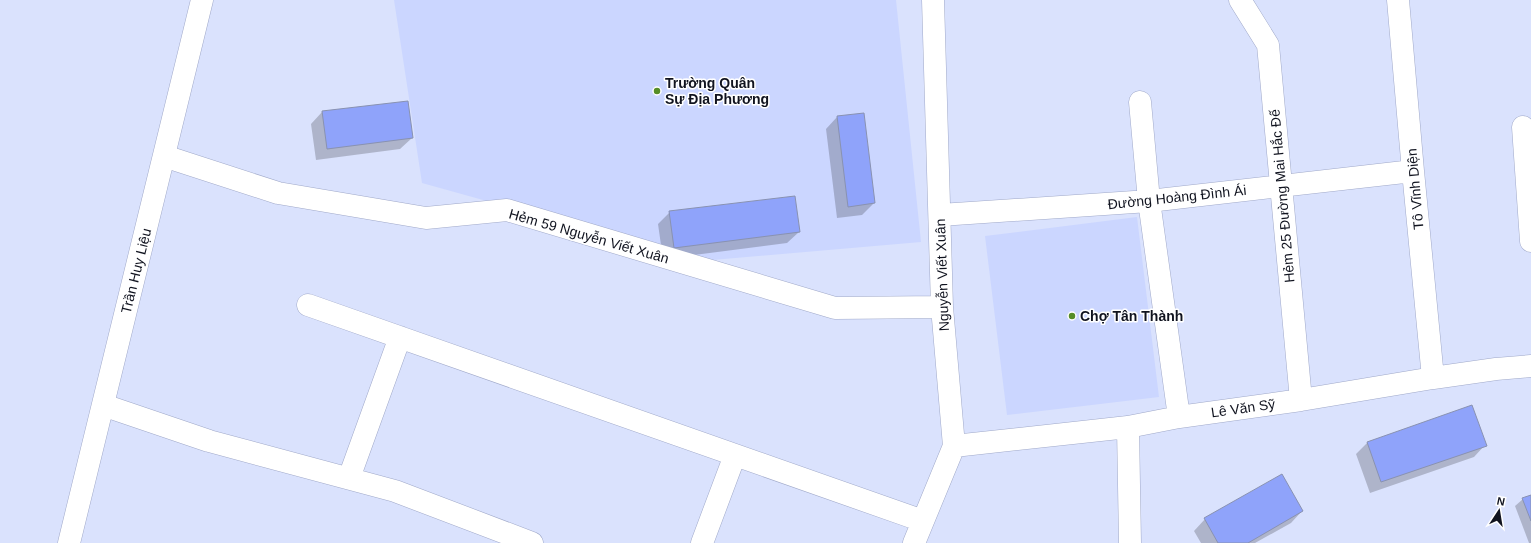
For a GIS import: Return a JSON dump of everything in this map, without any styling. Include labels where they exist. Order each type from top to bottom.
[{"type":"street","name":"Trần Huy Liệu","points":[[69,543],[202,0]]},
{"type":"street","name":"Nguyễn Viết Xuân","points":[[914,543],[954,446],[942,307],[933,0]]},
{"type":"street","name":"Hẻm 25 Đường Mai Hắc Đế","points":[[1240,0],[1268,45],[1301,400]]},
{"type":"street","name":"Tô Vĩnh Diện","points":[[1398,0],[1433,378]]},
{"type":"street","points":[[1140,102],[1149,201],[1179,418]]},
{"type":"street","points":[[1523,128],[1531,241]]},
{"type":"street","name":"Hẻm 59 Nguyễn Viết Xuân","points":[[164,156],[278,193],[426,218],[507,210],[835,308],[942,307]]},
{"type":"street","name":"Đường Hoàng Đình Ái","points":[[940,216],[1149,201],[1413,171]]},
{"type":"street","points":[[308,305],[923,521]]},
{"type":"street","points":[[349,478],[400,337]]},
{"type":"street","name":"Lê Văn Sỹ","points":[[954,446],[1128,427],[1433,378],[1496,369],[1531,366]]},
{"type":"street","points":[[103,404],[209,440],[394,491],[532,543]]},
{"type":"street","points":[[1128,427],[1130,543]]},
{"type":"street","points":[[702,543],[736,455]]},
{"type":"shaded area","name":"Trường Quân Sự Địa Phương","points":[[394,0],[896,0],[921,242],[701,261],[422,183]]},
{"type":"shaded area","name":"Chợ Tân Thành","points":[[1137,217],[1159,397],[1007,415],[985,236]]},
{"type":"building","points":[[408,101],[413,138],[327,149],[322,111]]},
{"type":"building","points":[[864,113],[875,203],[848,207],[837,116]]},
{"type":"building","points":[[795,196],[800,232],[674,248],[669,211]]},
{"type":"building","points":[[1472,405],[1487,446],[1381,482],[1367,442]]},
{"type":"building","points":[[1282,474],[1303,511],[1248,543],[1218,543],[1204,518]]},
{"type":"building","points":[[1531,495],[1531,521],[1522,498]]},
{"type":"place","name":"Trường Quân Sự Địa Phương","points":[[657,91]]},
{"type":"place","name":"Chợ Tân Thành","points":[[1072,316]]}]
